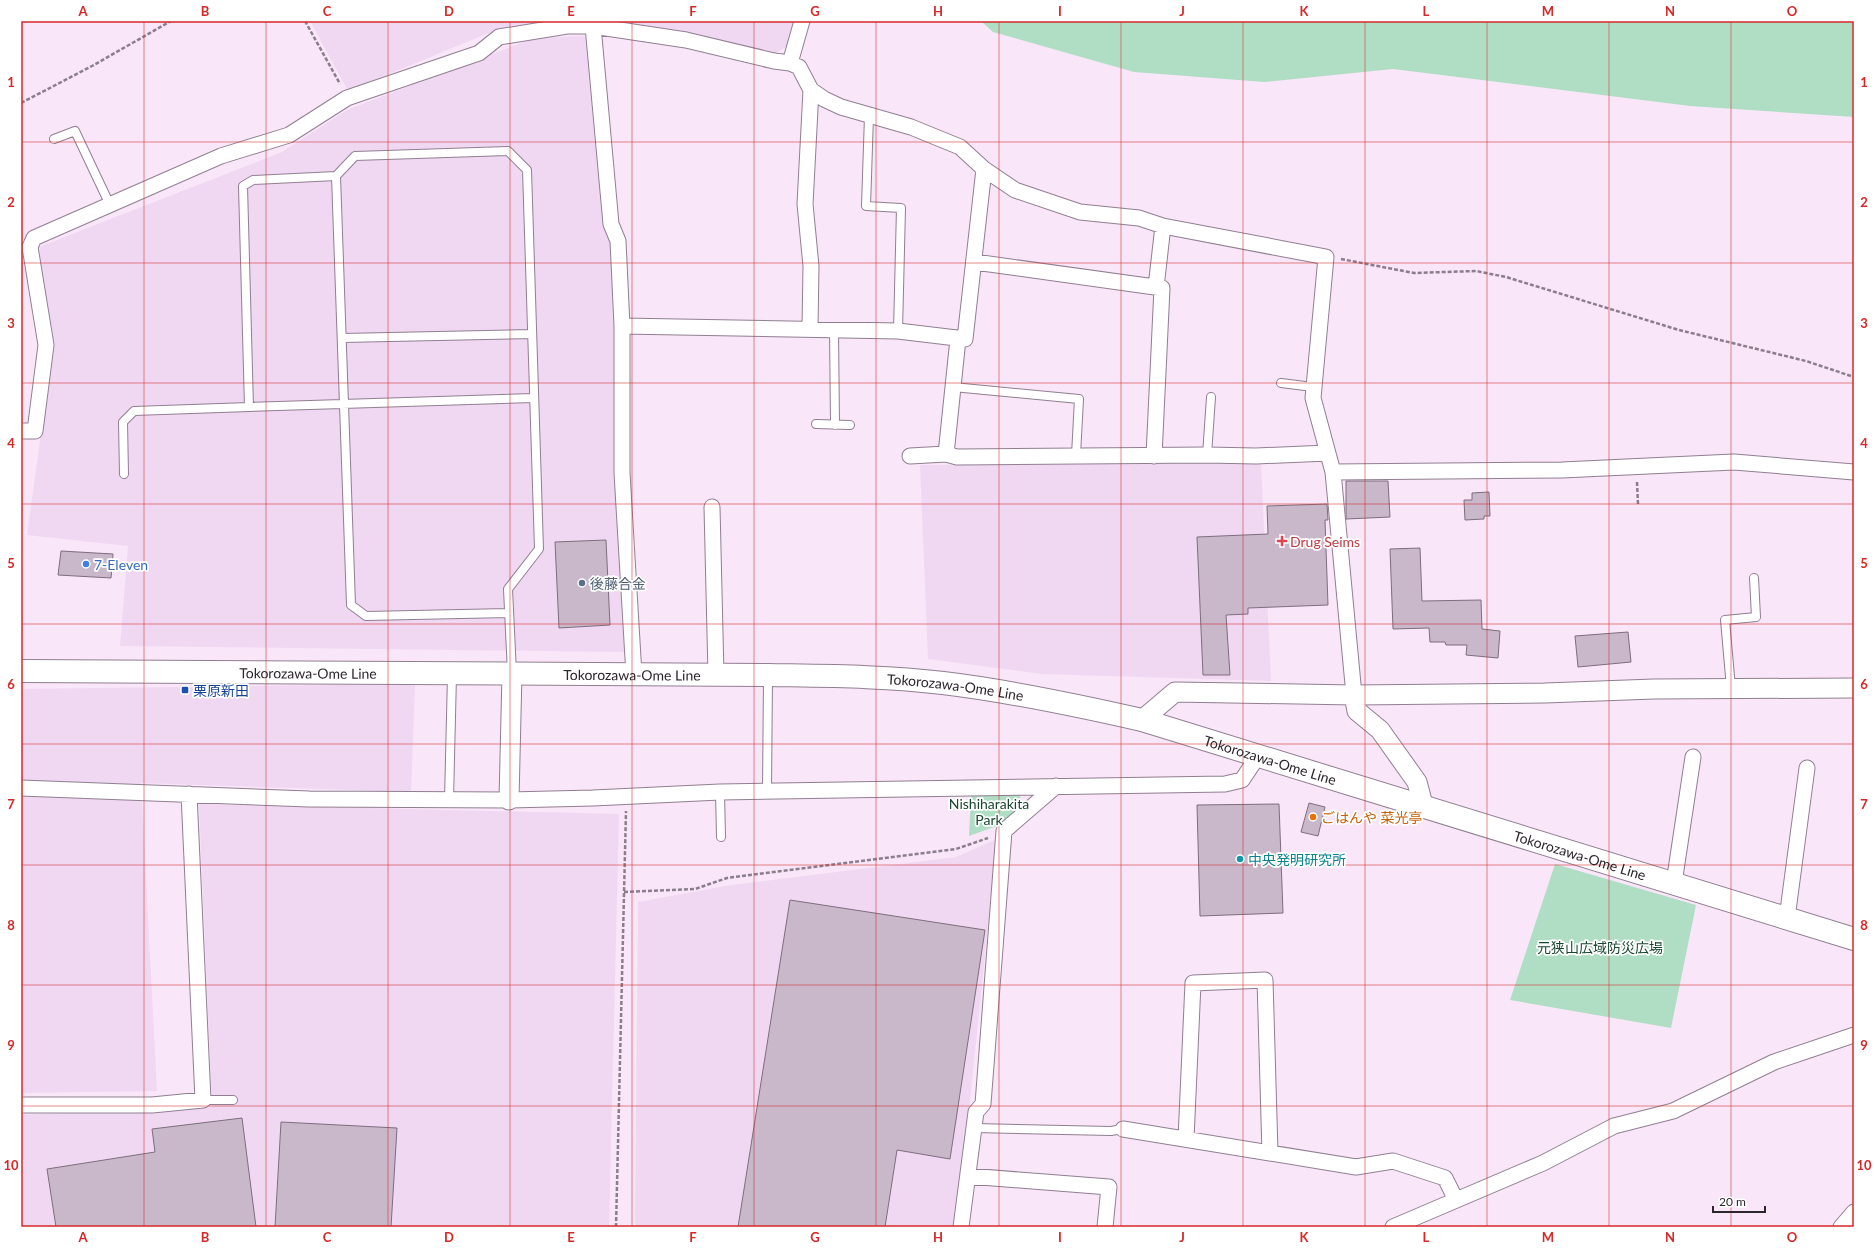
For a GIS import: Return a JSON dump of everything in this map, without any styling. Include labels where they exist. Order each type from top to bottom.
[{"type":"main road","name":"Tokorozawa-Ome Line","points":[[21,671],[452,672],[858,676],[942,683],[1036,697],[1142,720],[1423,805],[1854,939]]},
{"type":"street","points":[[790,63],[802,21]]},
{"type":"street","points":[[21,431],[35,431],[46,345],[30,247],[34,238],[221,156],[289,135],[347,98],[479,52],[499,37],[567,26],[593,26],[686,40],[774,61],[790,63],[799,67],[811,90],[824,99],[869,116],[911,127],[960,147],[984,169],[1015,190],[1080,212],[1139,218],[1163,226],[1326,256],[1313,398],[1333,472],[1354,695],[1357,711],[1380,730],[1416,782],[1423,805]]},
{"type":"street","points":[[593,26],[611,224],[618,241],[622,326],[622,473],[634,674]]},
{"type":"street","points":[[810,328],[811,266],[805,204],[811,90]]},
{"type":"street","points":[[622,326],[810,328],[898,332],[965,339],[975,262],[984,169]]},
{"type":"street","points":[[1156,287],[1163,226]]},
{"type":"street","points":[[975,262],[1162,288],[1154,456]]},
{"type":"street","points":[[946,454],[958,339]]},
{"type":"street","points":[[910,456],[946,454],[957,457],[1076,455],[1256,456],[1328,453]]},
{"type":"street","points":[[1333,472],[1562,470],[1734,462],[1854,472]]},
{"type":"street","points":[[712,507],[716,675]]},
{"type":"street","points":[[509,800],[512,673]]},
{"type":"street","points":[[1142,720],[1175,692],[1354,695],[1545,693],[1654,689],[1854,688]]},
{"type":"street","points":[[21,788],[309,799],[509,800],[626,797],[720,792],[1225,784],[1242,780],[1258,756]]},
{"type":"street","points":[[1674,883],[1693,757]]},
{"type":"street","points":[[1787,918],[1807,768]]},
{"type":"street","points":[[961,1227],[976,1112],[983,1104],[1004,832],[1056,786]]},
{"type":"street","points":[[21,1105],[152,1105],[203,1100],[189,794]]},
{"type":"street","points":[[1186,1139],[1193,983],[1265,980],[1270,1153]]},
{"type":"street","points":[[1393,1227],[1543,1163],[1614,1126],[1673,1111],[1774,1062],[1854,1035]]},
{"type":"street","points":[[1123,1129],[1356,1167],[1393,1161],[1445,1178],[1456,1200]]},
{"type":"street","points":[[968,1176],[1109,1187],[1105,1227]]},
{"type":"street","points":[[1841,1227],[1854,1212]]},
{"type":"lane","points":[[869,116],[866,206],[901,208],[898,332]]},
{"type":"lane","points":[[54,139],[75,131],[110,205]]},
{"type":"lane","points":[[249,407],[244,186],[253,180],[336,176],[355,156],[508,151],[527,170],[539,549],[508,589],[512,673]]},
{"type":"lane","points":[[336,176],[351,605],[366,616],[510,613]]},
{"type":"lane","points":[[834,329],[835,424]]},
{"type":"lane","points":[[342,338],[532,334]]},
{"type":"lane","points":[[1281,383],[1314,387]]},
{"type":"lane","points":[[953,387],[1079,399],[1076,455]]},
{"type":"lane","points":[[1207,455],[1211,397]]},
{"type":"lane","points":[[124,474],[123,422],[134,411],[534,398]]},
{"type":"lane","points":[[816,424],[850,425]]},
{"type":"lane","points":[[1731,688],[1725,620],[1756,617],[1754,578]]},
{"type":"lane","points":[[449,800],[452,672]]},
{"type":"lane","points":[[767,791],[768,675]]},
{"type":"lane","points":[[720,792],[721,837]]},
{"type":"lane","points":[[203,1100],[233,1100]]},
{"type":"lane","points":[[974,1128],[1111,1131],[1123,1129]]},
{"type":"path","points":[[21,103],[92,66],[172,21]]},
{"type":"path","points":[[306,21],[347,98]]},
{"type":"path","points":[[1326,256],[1414,273],[1476,271],[1506,277],[1679,330],[1806,361],[1854,377]]},
{"type":"path","points":[[1636,466],[1638,504]]},
{"type":"path","points":[[616,1227],[626,797]]},
{"type":"path","points":[[624,892],[695,889],[727,878],[956,849],[1004,832]]},
{"type":"shaded area","points":[[310,21],[578,21],[496,30],[355,88],[347,89]]},
{"type":"shaded area","points":[[605,21],[794,21],[788,46],[774,54]]},
{"type":"shaded area","points":[[586,36],[603,223],[611,243],[625,652],[120,646],[128,546],[27,535],[53,346],[39,247],[282,152],[347,110],[534,38]]},
{"type":"shaded area","points":[[1261,463],[1271,681],[1042,674],[928,659],[920,465]]},
{"type":"shaded area","points":[[415,684],[411,792],[141,783],[157,1091],[21,1093],[21,689]]},
{"type":"shaded area","points":[[199,804],[619,814],[609,1227],[21,1227],[21,1115],[212,1106]]},
{"type":"shaded area","points":[[997,839],[957,1227],[635,1227],[638,902],[731,885],[956,857]]},
{"type":"green space","points":[[981,21],[1854,21],[1854,117],[1690,106],[1393,69],[1264,82],[1134,72],[993,32]]},
{"type":"green space","name":"Nishiharakita Park","points":[[1019,793],[1024,807],[997,826],[969,836],[971,795]]},
{"type":"green space","name":"元狭山広域防災広場","points":[[1555,864],[1696,905],[1671,1028],[1510,1000]]},
{"type":"building","points":[[1346,481],[1388,481],[1390,517],[1346,519]]},
{"type":"building","points":[[1489,492],[1490,516],[1484,516],[1484,519],[1465,520],[1464,500],[1472,500],[1472,493]]},
{"type":"building","points":[[1327,504],[1328,520],[1325,520],[1328,605],[1248,608],[1248,614],[1226,615],[1230,675],[1203,675],[1197,537],[1268,534],[1267,506]]},
{"type":"building","points":[[606,540],[610,625],[559,628],[555,542]]},
{"type":"building","points":[[1420,548],[1422,601],[1481,600],[1482,629],[1500,631],[1498,658],[1466,655],[1467,645],[1446,645],[1445,642],[1430,642],[1429,628],[1393,629],[1390,549]]},
{"type":"building","name":"7-Eleven","points":[[61,551],[113,554],[111,578],[58,575]]},
{"type":"building","points":[[1628,632],[1631,662],[1578,667],[1575,636]]},
{"type":"building","points":[[1309,803],[1325,807],[1318,836],[1301,832]]},
{"type":"building","name":"中央発明研究所","points":[[1279,804],[1283,913],[1200,916],[1197,805]]},
{"type":"building","points":[[790,900],[985,930],[950,1159],[897,1150],[885,1227],[738,1227]]},
{"type":"building","points":[[242,1118],[256,1227],[56,1227],[47,1169],[155,1152],[152,1129]]},
{"type":"building","points":[[281,1122],[397,1128],[391,1227],[275,1227]]},
{"type":"place","name":"Drug Seims","points":[[1282,541]]},
{"type":"place","name":"7-Eleven","points":[[86,564]]},
{"type":"place","name":"後藤合金","points":[[582,583]]},
{"type":"place","name":"栗原新田","points":[[185,690]]},
{"type":"place","name":"ごはんや 菜光亭","points":[[1313,817]]},
{"type":"place","name":"中央発明研究所","points":[[1240,859]]}]
